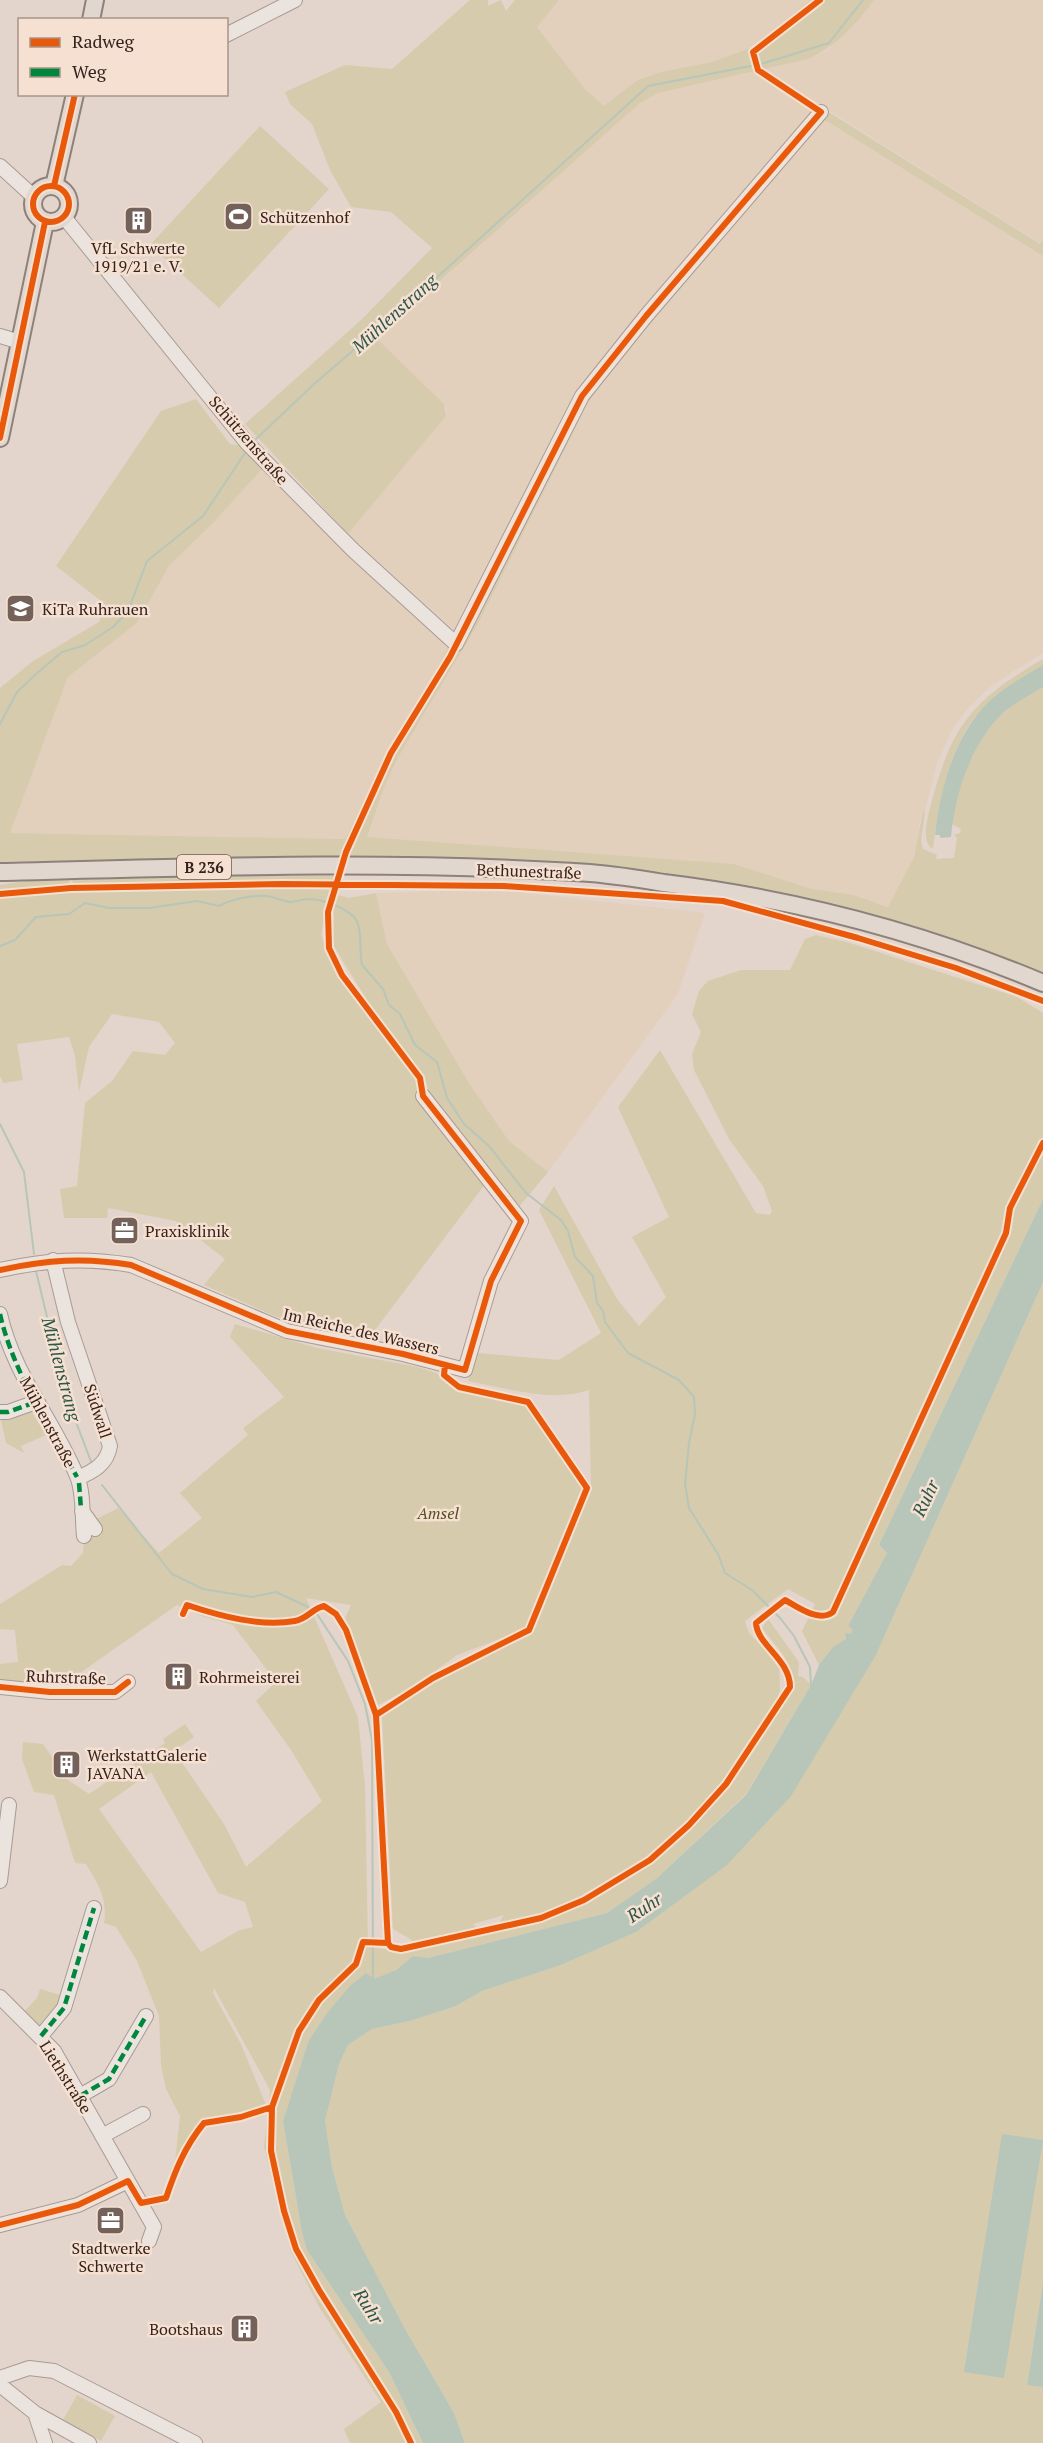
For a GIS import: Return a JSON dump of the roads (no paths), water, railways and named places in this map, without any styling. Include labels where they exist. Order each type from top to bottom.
[{"type":"main road","points":[[91,18],[95,0]]},
{"type":"main road","points":[[54,186],[75,96]]},
{"type":"main road","points":[[54,186],[67,196],[69,207],[63,217],[52,222],[45,222],[34,212],[34,197],[44,187],[54,186]]},
{"type":"main road","points":[[0,438],[45,222]]},
{"type":"main road","name":"Bethunestraße","points":[[0,872],[351,865],[592,873],[726,891],[814,909],[939,942],[1043,983]]},
{"type":"street","points":[[228,34],[295,0]]},
{"type":"street","name":"Schützenstraße","points":[[63,217],[251,447],[352,550],[456,644],[582,396],[646,316],[821,112]]},
{"type":"street","points":[[0,166],[34,197]]},
{"type":"street","points":[[0,336],[20,342]]},
{"type":"street","name":"Im Reiche des Wassers","points":[[0,1270],[53,1260],[107,1261],[132,1265],[287,1330],[403,1354],[465,1370],[491,1281],[522,1221],[423,1096]]},
{"type":"street","name":"Südwall","points":[[53,1260],[68,1322],[110,1446],[108,1456],[97,1469],[78,1478]]},
{"type":"street","name":"Mühlenstraße","points":[[0,1314],[18,1364],[36,1402],[78,1478],[81,1509],[90,1532]]},
{"type":"street","points":[[0,1412],[22,1408],[36,1402]]},
{"type":"street","name":"Ruhrstraße","points":[[0,1687],[50,1692],[75,1690],[115,1692],[128,1682]]},
{"type":"street","points":[[0,1881],[9,1804]]},
{"type":"street","points":[[41,2036],[64,2008],[94,1908]]},
{"type":"street","name":"Liethstraße","points":[[0,1997],[54,2051],[102,2136],[125,2183],[154,2227],[149,2241]]},
{"type":"street","points":[[80,2096],[109,2079],[114,2073],[146,2016]]},
{"type":"street","points":[[102,2136],[142,2114]]},
{"type":"street","points":[[0,2225],[78,2205],[125,2183]]},
{"type":"street","points":[[0,2378],[29,2368],[54,2371],[195,2443]]},
{"type":"street","points":[[0,2385],[35,2413],[89,2443]]},
{"type":"street","points":[[35,2413],[45,2443]]},
{"type":"water","points":[[1043,665],[1043,687],[1004,712],[982,738],[961,786],[951,837],[940,838],[940,835],[935,835],[940,802],[949,770],[970,724],[994,697]]},
{"type":"water","name":"Ruhr","points":[[1043,1199],[1043,1282],[876,1655],[791,1796],[727,1865],[636,1932],[561,1965],[482,1991],[456,2006],[410,2021],[372,2029],[348,2045],[339,2064],[325,2121],[332,2167],[345,2215],[405,2329],[454,2413],[465,2443],[423,2443],[389,2372],[307,2250],[283,2121],[308,2042],[327,2013],[351,1985],[366,1973],[374,1979],[396,1970],[413,1956],[428,1958],[607,1913],[657,1878],[746,1795],[811,1685],[819,1665],[833,1647],[846,1639],[845,1633],[851,1634],[852,1629],[848,1626],[887,1553],[879,1545]]},
{"type":"water","points":[[1002,2134],[1043,2140],[1004,2378],[964,2372]]},
{"type":"water","points":[[1043,2282],[1043,2387],[1027,2385]]},
{"type":"waterway","name":"Mühlenstrang","points":[[254,441],[313,385],[422,291],[648,86],[761,64],[829,43],[863,0]]},
{"type":"waterway","name":"Mühlenstrang","points":[[0,724],[17,692],[36,674],[62,652],[85,645],[113,627],[128,611],[147,561],[203,516],[247,450]]},
{"type":"waterway","points":[[0,946],[15,940],[36,917],[69,914],[85,903],[109,908],[149,908],[197,901],[219,906],[242,898],[267,896],[290,902],[320,900],[350,913],[359,927],[362,965],[383,989],[389,1005],[400,1014],[415,1045],[437,1062],[447,1098],[464,1124],[489,1146],[526,1193],[561,1220],[568,1231],[575,1257],[593,1276],[597,1303],[603,1311],[605,1322],[628,1353],[679,1380],[694,1397],[695,1414],[689,1443],[685,1484],[689,1508],[718,1554],[725,1573],[752,1590],[794,1636],[810,1667],[811,1685]]},
{"type":"waterway","name":"Mühlenstrang","points":[[0,1124],[24,1172],[34,1254]]},
{"type":"waterway","name":"Mühlenstrang","points":[[36,1271],[66,1396],[92,1464]]},
{"type":"waterway","name":"Mühlenstrang","points":[[102,1485],[172,1574],[203,1589],[252,1597],[276,1592],[306,1606],[317,1614],[348,1661],[365,1704],[372,1740],[373,1980]]},
{"type":"place","name":"Schützenhof","points":[[239,217]]},
{"type":"place","name":"VfL Schwerte 1919/21 e. V.","points":[[138,220]]},
{"type":"place","name":"KiTa Ruhrauen","points":[[21,609]]},
{"type":"place","name":"Praxisklinik","points":[[124,1231]]},
{"type":"place","name":"Rohrmeisterei","points":[[178,1677]]},
{"type":"place","name":"WerkstattGalerie JAVANA","points":[[66,1764]]},
{"type":"place","name":"Stadtwerke Schwerte","points":[[111,2220]]},
{"type":"place","name":"Bootshaus","points":[[244,2329]]},
{"type":"park label","name":"Amsel","points":[[438,1513]]}]
